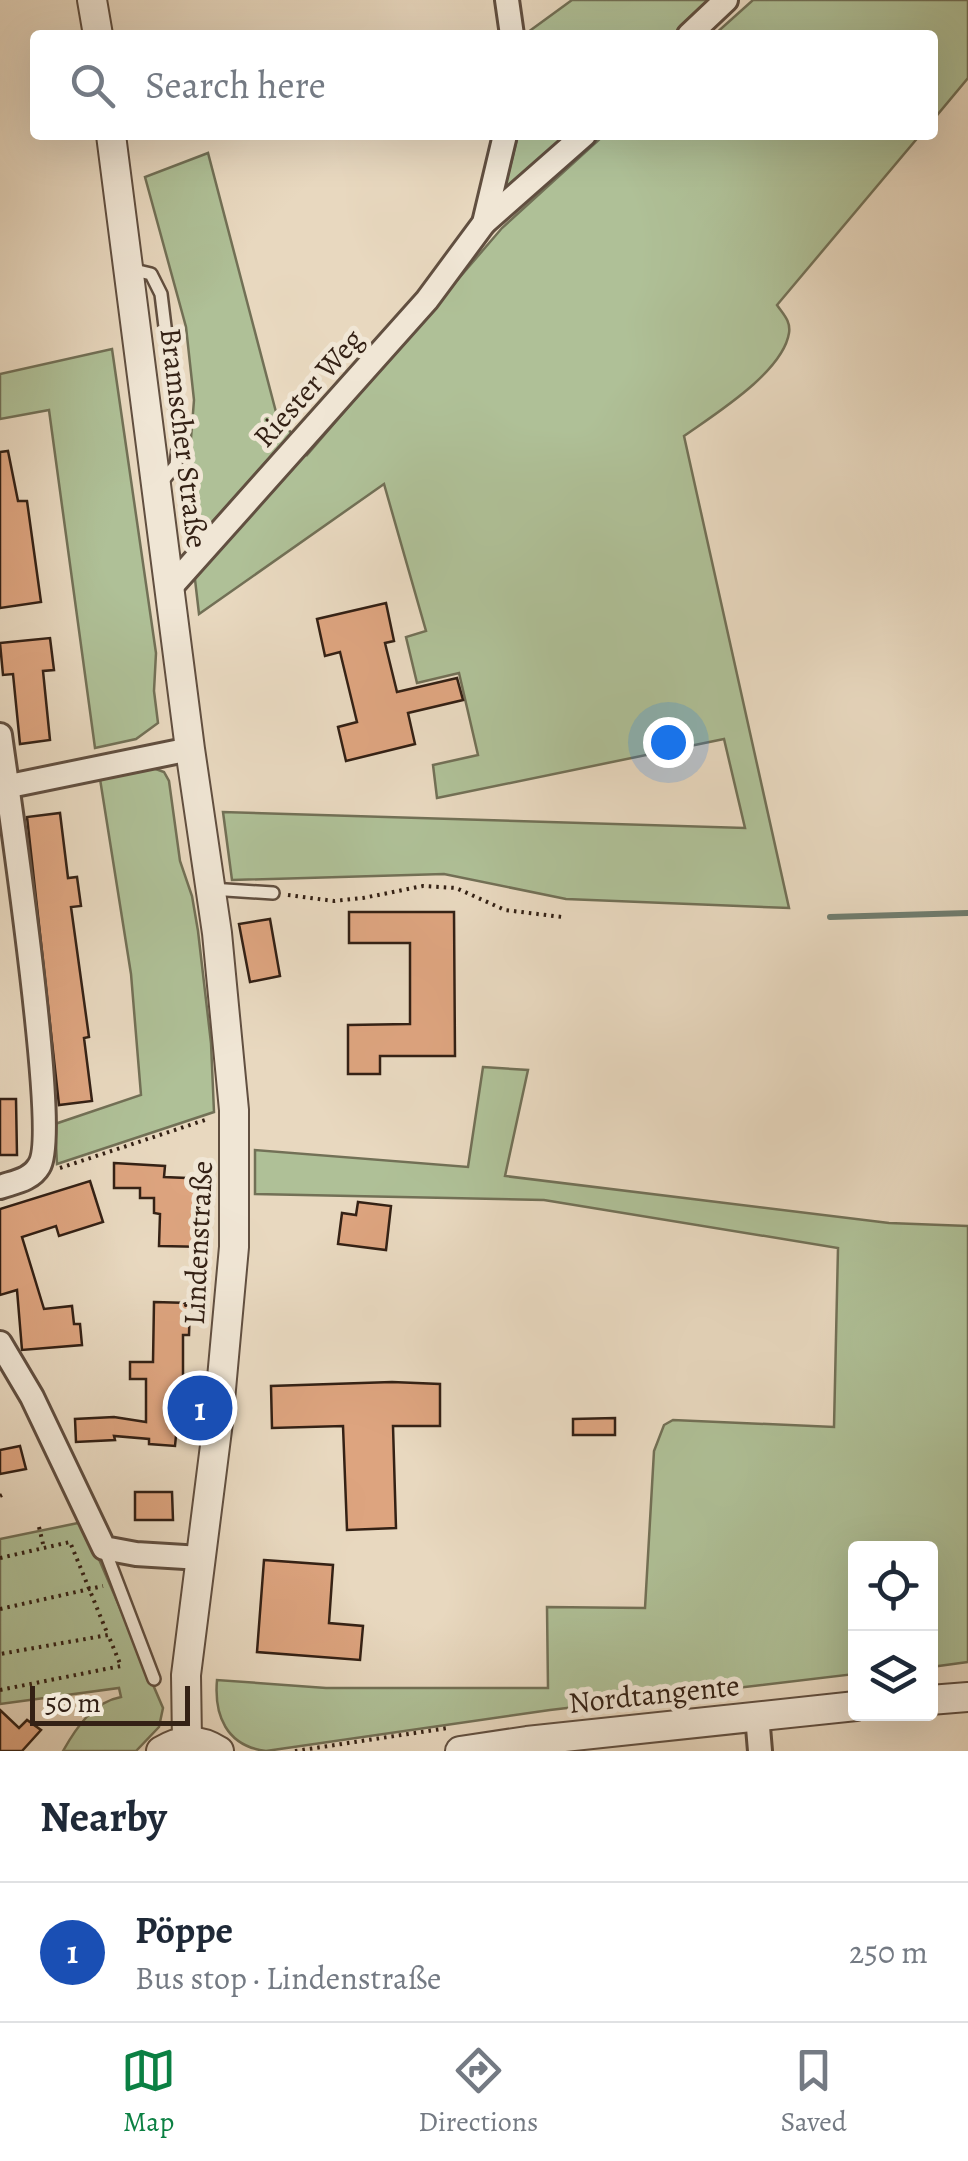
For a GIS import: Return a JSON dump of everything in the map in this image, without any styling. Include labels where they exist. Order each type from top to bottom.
[{"type":"street","points":[[92,0],[97,30]]},
{"type":"street","points":[[507,0],[511,30]]},
{"type":"street","points":[[695,30],[726,0]]},
{"type":"street","name":"Bramscher Straße","points":[[112,140],[190,749]]},
{"type":"street","name":"Riester Weg","points":[[484,223],[504,140]]},
{"type":"street","name":"Riester Weg","points":[[170,588],[427,300],[484,223],[578,140]]},
{"type":"street","points":[[0,735],[3,786],[41,1064],[44,1148],[42,1164],[30,1177],[0,1187]]},
{"type":"street","points":[[3,786],[190,749]]},
{"type":"street","name":"Lindenstraße","points":[[174,1746],[218,1422],[234,1247],[234,1110],[228,1020],[190,749]]},
{"type":"street","points":[[0,1343],[32,1397],[104,1548],[201,1558]]},
{"type":"street","points":[[938,1700],[968,1698]]},
{"type":"street","name":"Nordtangente","points":[[460,1751],[848,1707]]},
{"type":"street","points":[[757,1716],[760,1751]]},
{"type":"street","points":[[174,1746],[204,1743],[219,1751]]},
{"type":"lane","points":[[210,889],[273,893]]},
{"type":"lane","points":[[104,1548],[154,1679]]},
{"type":"path","points":[[273,893],[334,901],[423,886],[456,888],[505,910],[562,918]]},
{"type":"path","points":[[42,1164],[55,1169],[234,1110]]},
{"type":"path","points":[[39,1527],[44,1548]]},
{"type":"path","points":[[0,1558],[70,1542],[121,1666],[0,1690]]},
{"type":"path","points":[[0,1609],[92,1590],[116,1580]]},
{"type":"path","points":[[0,1654],[108,1635]]},
{"type":"green space","points":[[572,0],[715,0],[682,30],[531,30]]},
{"type":"green space","points":[[753,0],[968,0],[968,78],[938,114],[938,30],[720,30]]},
{"type":"green space","points":[[517,140],[566,140],[505,190]]},
{"type":"green space","points":[[599,140],[916,140],[777,305],[786,318],[789,333],[774,362],[746,391],[684,436],[789,908],[566,899],[444,874],[232,880],[223,812],[745,828],[724,739],[437,798],[433,765],[478,755],[459,673],[417,683],[406,637],[426,631],[384,484],[199,614],[186,502],[194,400],[186,327],[145,177],[208,153],[276,412],[307,455],[502,228]]},
{"type":"green space","points":[[112,349],[156,653],[154,691],[158,723],[136,739],[95,748],[49,410],[0,419],[0,374]]},
{"type":"green space","points":[[153,768],[164,772],[169,781],[180,861],[192,896],[211,1043],[214,1112],[57,1164],[55,1124],[141,1095],[131,974],[100,779]]},
{"type":"green space","points":[[483,1067],[528,1070],[505,1176],[889,1223],[968,1226],[968,1662],[938,1666],[938,1541],[848,1541],[848,1675],[550,1710],[266,1751],[232,1736],[221,1717],[217,1680],[326,1688],[548,1688],[547,1607],[645,1608],[654,1451],[664,1425],[673,1420],[834,1427],[838,1248],[544,1200],[255,1194],[255,1150],[468,1167]]},
{"type":"green space","points":[[83,1522],[163,1708],[159,1727],[136,1751],[63,1751],[94,1710],[121,1697],[119,1688],[0,1704],[0,1539]]},
{"type":"building","points":[[8,451],[18,501],[27,501],[41,602],[0,608],[0,452]]},
{"type":"building","points":[[386,603],[394,641],[385,643],[397,692],[457,678],[463,700],[408,713],[415,744],[346,761],[338,727],[357,722],[340,652],[325,656],[317,619]]},
{"type":"building","points":[[50,638],[54,670],[43,671],[50,740],[20,744],[13,674],[3,675],[0,643]]},
{"type":"building","points":[[60,813],[68,878],[77,877],[81,906],[71,907],[89,1037],[84,1038],[92,1101],[59,1105],[27,817]]},
{"type":"building","points":[[349,912],[454,912],[455,1056],[380,1056],[380,1074],[348,1074],[348,1025],[410,1024],[410,943],[349,943]]},
{"type":"building","points":[[270,919],[280,976],[250,982],[239,924]]},
{"type":"building","points":[[0,1099],[16,1099],[17,1155],[0,1155]]},
{"type":"building","points":[[114,1163],[165,1166],[164,1177],[211,1179],[209,1247],[159,1246],[160,1214],[154,1213],[154,1198],[140,1198],[140,1188],[114,1188]]},
{"type":"building","points":[[90,1181],[103,1222],[59,1236],[56,1226],[22,1237],[44,1309],[72,1306],[74,1324],[80,1324],[82,1345],[22,1350],[17,1290],[0,1295],[0,1209]]},
{"type":"building","points":[[358,1202],[391,1206],[386,1250],[338,1244],[342,1213],[356,1215]]},
{"type":"building","points":[[154,1302],[190,1303],[189,1335],[183,1335],[183,1395],[175,1446],[114,1436],[115,1440],[76,1442],[75,1419],[114,1417],[146,1422],[146,1379],[130,1379],[130,1362],[153,1362]]},
{"type":"building","points":[[440,1384],[440,1426],[393,1426],[396,1528],[347,1530],[343,1426],[272,1428],[271,1386]]},
{"type":"building","points":[[615,1418],[615,1435],[573,1435],[573,1419]]},
{"type":"building","points":[[20,1446],[26,1469],[0,1474],[0,1450]]},
{"type":"building","points":[[135,1492],[172,1492],[173,1520],[135,1520]]},
{"type":"building","points":[[264,1560],[333,1565],[329,1623],[363,1626],[360,1660],[257,1652]]},
{"type":"building","points":[[0,1710],[19,1728],[27,1720],[41,1730],[22,1751],[0,1751]]},
{"type":"waterway","points":[[830,917],[968,913]]},
{"type":"place","name":"Pöppe","points":[[200,1408]]}]
